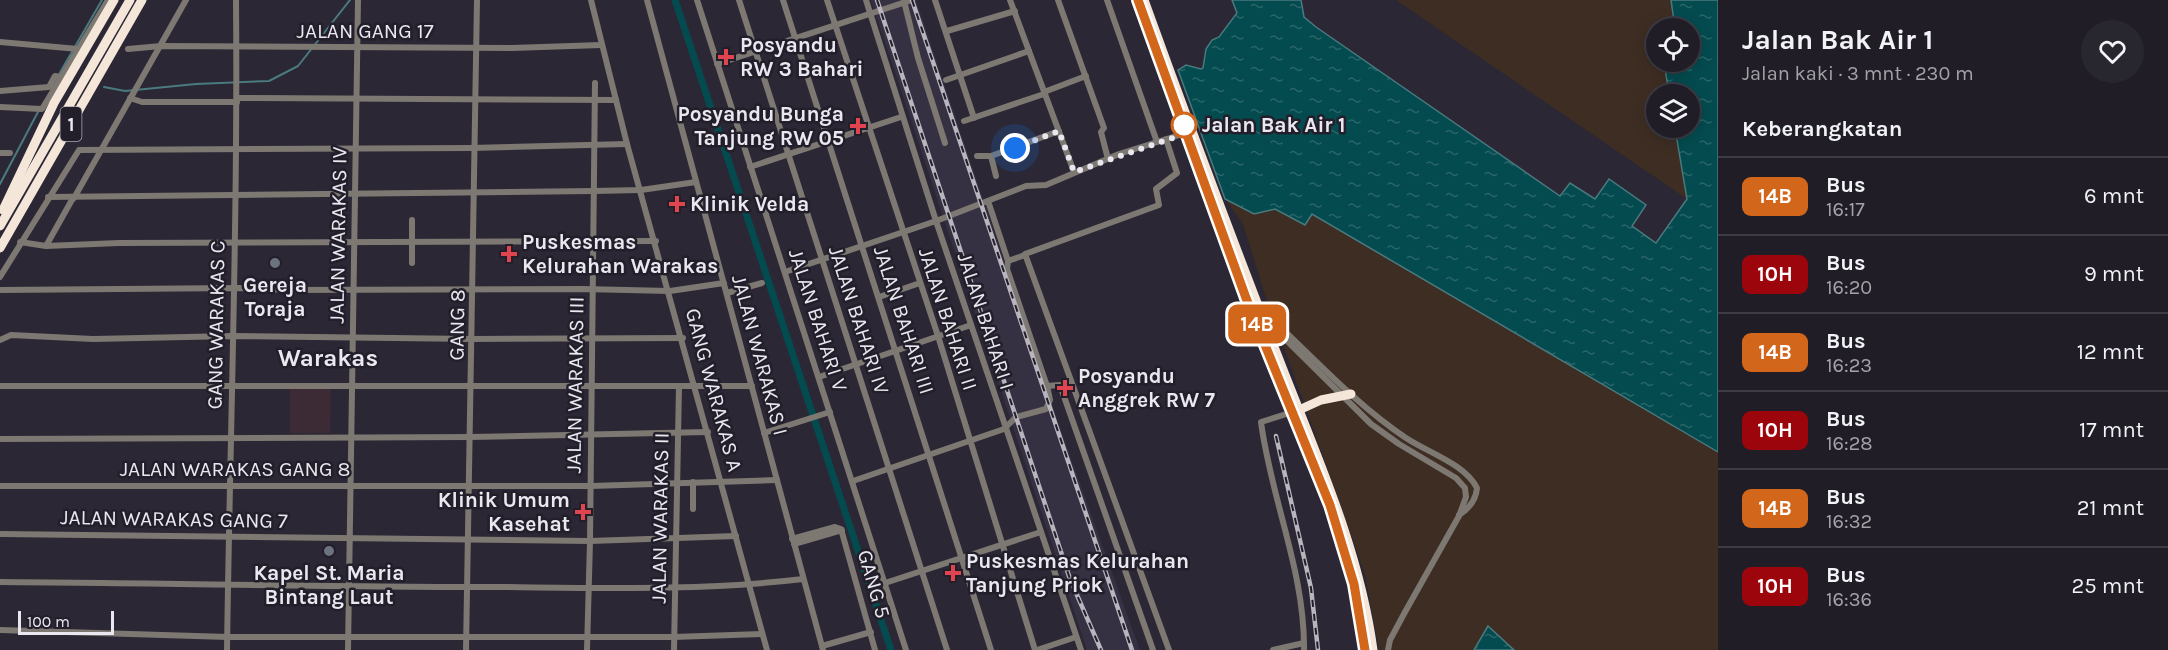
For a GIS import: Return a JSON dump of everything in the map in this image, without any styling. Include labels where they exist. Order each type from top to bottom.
[{"type":"highway","points":[[0,216],[38,134],[114,0]]},
{"type":"highway","name":"1","points":[[0,226],[130,0]]},
{"type":"highway","name":"1","points":[[0,248],[142,0]]},
{"type":"highway","points":[[1138,0],[1190,132],[1251,303],[1262,316],[1338,531],[1354,584],[1365,650]]},
{"type":"highway","points":[[1144,0],[1251,303],[1295,411],[1327,477],[1368,613],[1372,650]]},
{"type":"highway","points":[[1295,411],[1321,400],[1351,394]]},
{"type":"street","points":[[0,107],[38,108],[108,0]]},
{"type":"street","points":[[46,246],[186,0]]},
{"type":"street","name":"GANG WARAKAS C","points":[[227,650],[232,436],[230,385],[235,288],[236,0]]},
{"type":"street","name":"JALAN WARAKAS IV","points":[[348,650],[355,242],[354,99],[358,0]]},
{"type":"street","name":"GANG 8","points":[[466,650],[475,241],[477,0]]},
{"type":"street","name":"GANG WARAKAS A","points":[[591,0],[627,144],[670,291],[767,650]]},
{"type":"street","name":"JALAN WARAKAS I","points":[[647,0],[823,648]]},
{"type":"street","name":"JALAN BAHARI V","points":[[697,0],[906,650]]},
{"type":"street","name":"JALAN BAHARI IV","points":[[739,0],[947,650]]},
{"type":"street","name":"JALAN BAHARI III","points":[[783,0],[991,650]]},
{"type":"street","name":"JALAN BAHARI II","points":[[827,0],[902,233],[938,336],[1036,650]]},
{"type":"street","name":"JALAN BAHARI I","points":[[866,0],[1004,429],[1081,650]]},
{"type":"street","points":[[717,64],[912,0]]},
{"type":"street","points":[[935,0],[974,118]]},
{"type":"street","points":[[1010,0],[1074,172]]},
{"type":"street","points":[[1058,0],[1104,128],[1101,132],[1108,159]]},
{"type":"street","points":[[1107,0],[1157,142]]},
{"type":"street","points":[[904,1],[918,58],[945,143]]},
{"type":"street","points":[[946,31],[1015,11]]},
{"type":"street","points":[[0,42],[75,48]]},
{"type":"street","name":"JALAN GANG 17","points":[[128,50],[160,46],[476,48],[601,45]]},
{"type":"street","points":[[946,80],[1029,51]]},
{"type":"street","points":[[0,91],[49,87],[59,76]]},
{"type":"street","points":[[964,121],[1086,76]]},
{"type":"street","name":"JALAN WARAKAS III","points":[[586,650],[595,241],[595,83]]},
{"type":"street","points":[[132,95],[142,102],[354,99],[616,100]]},
{"type":"street","points":[[750,167],[902,117]]},
{"type":"street","points":[[977,156],[991,156],[1059,131]]},
{"type":"street","points":[[785,272],[936,221],[1030,185],[1046,185],[1108,159],[1190,132]]},
{"type":"street","points":[[1008,261],[1055,241],[1158,206],[1156,189],[1177,173],[1166,139]]},
{"type":"street","points":[[0,277],[25,243],[48,197],[79,150],[356,146],[475,148],[627,144]]},
{"type":"street","points":[[0,153],[10,153]]},
{"type":"street","points":[[991,156],[996,176]]},
{"type":"street","points":[[48,197],[640,190],[696,182]]},
{"type":"street","points":[[853,482],[1004,429],[1016,417],[1025,417],[1049,407],[1047,386],[1007,269],[1008,261],[988,201]]},
{"type":"street","points":[[412,220],[412,263]]},
{"type":"street","points":[[25,243],[46,246],[656,241]]},
{"type":"street","points":[[1025,255],[1169,650]]},
{"type":"street","points":[[3,290],[235,288],[670,291],[724,283]]},
{"type":"street","points":[[727,293],[762,283]]},
{"type":"street","points":[[879,297],[920,283]]},
{"type":"street","points":[[1251,303],[1351,394],[1404,437],[1463,472],[1474,482],[1477,488],[1473,503],[1459,516]]},
{"type":"street","points":[[1262,316],[1340,396],[1399,444],[1461,482],[1466,497],[1459,516],[1390,640],[1388,650]]},
{"type":"street","points":[[819,377],[971,325]]},
{"type":"street","points":[[0,340],[11,335],[93,339],[233,336],[473,339],[683,338]]},
{"type":"street","points":[[1047,386],[1070,381]]},
{"type":"street","points":[[0,386],[352,385],[592,388],[752,386]]},
{"type":"street","points":[[1059,385],[1153,650]]},
{"type":"street","name":"JALAN WARAKAS II","points":[[674,650],[679,386]]},
{"type":"street","points":[[1273,650],[1304,646],[1303,612],[1297,576],[1261,422],[1295,411]]},
{"type":"street","points":[[764,433],[811,421],[830,412]]},
{"type":"street","points":[[0,438],[470,437],[708,432]]},
{"type":"street","points":[[591,486],[777,480]]},
{"type":"street","points":[[693,482],[693,509]]},
{"type":"street","name":"JALAN WARAKAS GANG 8","points":[[0,486],[231,484],[591,486]]},
{"type":"street","name":"GANG 5","points":[[793,541],[841,529],[876,650]]},
{"type":"street","points":[[885,583],[1041,532]]},
{"type":"street","name":"JALAN WARAKAS GANG 7","points":[[0,534],[590,541]]},
{"type":"street","points":[[590,541],[736,536]]},
{"type":"street","points":[[0,582],[228,584],[348,588],[675,589],[750,586],[803,579]]},
{"type":"street","points":[[0,630],[227,636],[587,635],[673,637],[762,634]]},
{"type":"street","points":[[823,648],[871,632]]},
{"type":"street","points":[[1036,650],[1076,637]]},
{"type":"shaded area","points":[[871,0],[916,0],[1060,428],[1140,650],[1087,650]]},
{"type":"shaded area","points":[[1396,0],[1671,0],[1674,18],[1646,18],[1646,72],[1666,72],[1667,84],[1646,84],[1646,138],[1677,138],[1687,199]]},
{"type":"shaded area","points":[[1225,199],[1254,214],[1275,209],[1305,225],[1311,213],[1718,452],[1718,650],[1514,650],[1488,626],[1474,650],[1379,650],[1365,575],[1351,534],[1266,298],[1243,224]]},
{"type":"shaded area","points":[[290,388],[331,388],[330,433],[290,433]]},
{"type":"water","points":[[1232,0],[1301,0],[1304,17],[1316,27],[1560,196],[1570,183],[1595,199],[1609,179],[1646,205],[1632,226],[1656,243],[1687,199],[1677,138],[1700,138],[1700,84],[1667,84],[1666,72],[1700,72],[1700,18],[1674,18],[1671,0],[1718,0],[1718,452],[1312,214],[1305,225],[1275,209],[1254,214],[1225,199],[1178,70],[1186,65],[1203,68],[1206,49],[1212,40],[1219,37],[1237,13]]},
{"type":"water","points":[[1488,626],[1514,650],[1474,650]]},
{"type":"waterway","points":[[58,76],[102,0]]},
{"type":"waterway","points":[[104,87],[125,91],[196,84],[269,81],[298,66],[350,0]]},
{"type":"waterway","points":[[675,0],[891,650]]},
{"type":"waterway","points":[[0,184],[39,110]]},
{"type":"railway","points":[[877,0],[1070,579],[1101,650]]},
{"type":"railway","points":[[912,0],[1132,650]]},
{"type":"railway","points":[[1276,436],[1311,588],[1318,650]]},
{"type":"bus line","name":"14B","points":[[1138,0],[1246,298],[1330,505],[1354,584],[1365,650]]},
{"type":"place","name":"Posyandu RW 3 Bahari","points":[[726,57]]},
{"type":"place","name":"Jalan Bak Air 1","points":[[1184,125]]},
{"type":"place","name":"Posyandu Bunga Tanjung RW 05","points":[[858,126]]},
{"type":"place","name":"Klinik Velda","points":[[677,204]]},
{"type":"place","name":"Puskesmas Kelurahan Warakas","points":[[509,254]]},
{"type":"place","name":"Gereja Toraja","points":[[275,263]]},
{"type":"place","name":"Posyandu Anggrek RW 7","points":[[1065,388]]},
{"type":"place","name":"Klinik Umum Kasehat","points":[[583,512]]},
{"type":"place","name":"Kapel St. Maria Bintang Laut","points":[[329,551]]},
{"type":"place","name":"Puskesmas Kelurahan Tanjung Priok","points":[[953,573]]},
{"type":"district","name":"Warakas","points":[[328,358]]},
{"type":"route","points":[[1015,148],[1059,131],[1074,172],[1119,154],[1187,133],[1184,125]]}]
